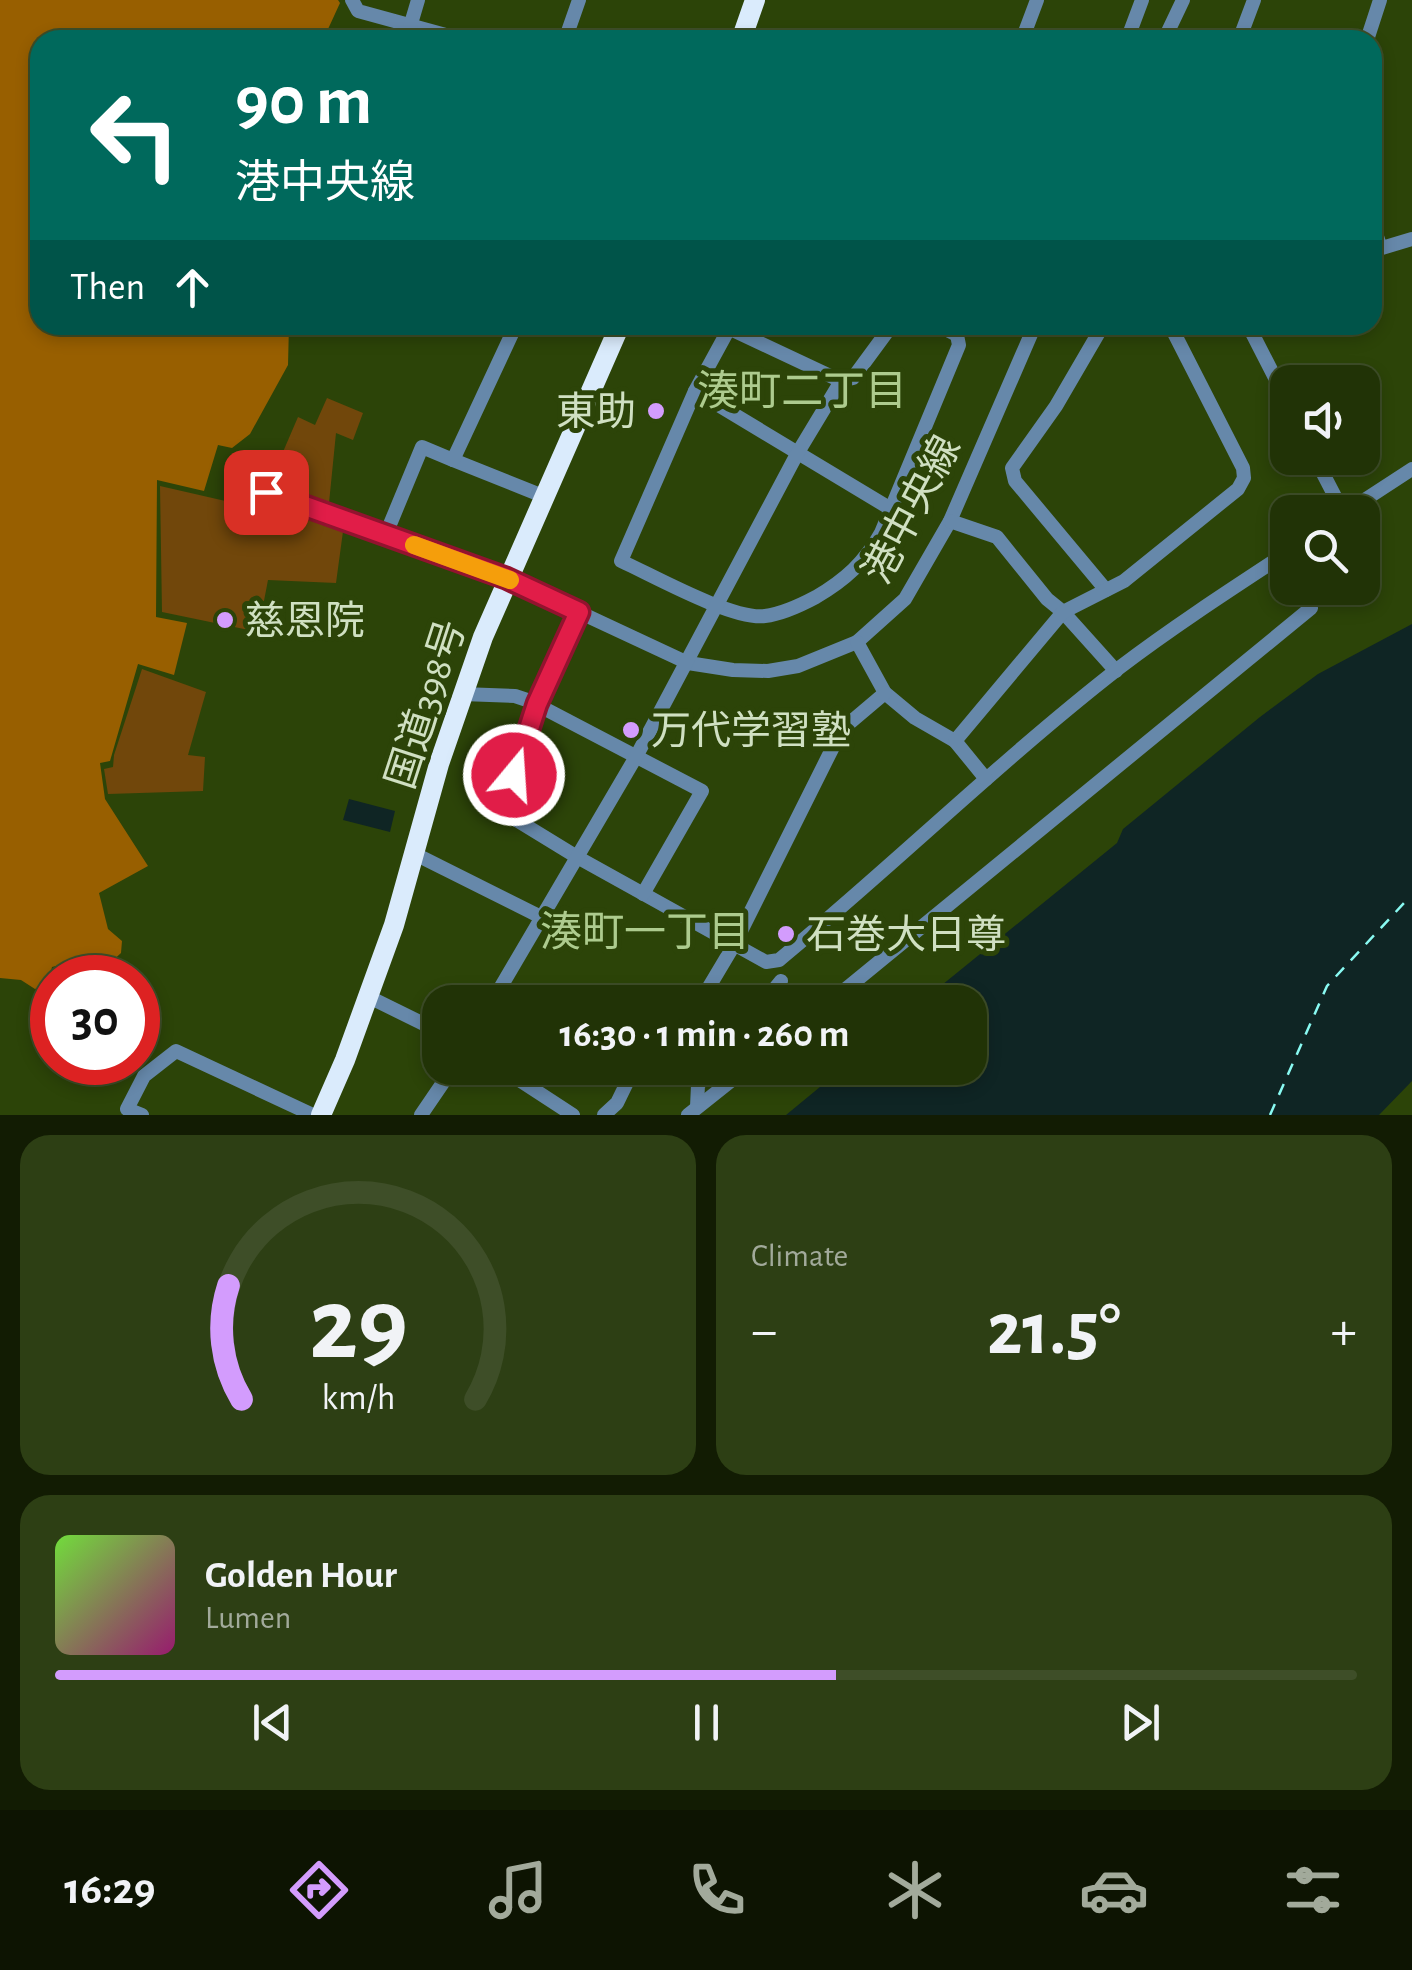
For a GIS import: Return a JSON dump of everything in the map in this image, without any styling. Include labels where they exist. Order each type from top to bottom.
[{"type":"highway","points":[[744,30],[755,0]]},
{"type":"highway","name":"国道398号","points":[[321,1115],[369,997],[462,694],[506,578],[615,335]]},
{"type":"street","points":[[352,0],[358,10],[422,30]]},
{"type":"street","points":[[410,27],[418,0]]},
{"type":"street","points":[[568,30],[579,0]]},
{"type":"street","points":[[1026,30],[1037,0]]},
{"type":"street","points":[[1131,30],[1142,0]]},
{"type":"street","points":[[1169,30],[1183,0]]},
{"type":"street","points":[[1243,30],[1254,0]]},
{"type":"street","points":[[1370,30],[1380,0]]},
{"type":"street","points":[[1382,248],[1412,239]]},
{"type":"street","points":[[453,460],[511,335]]},
{"type":"street","points":[[723,335],[621,561],[718,606],[764,616],[806,602],[850,575],[869,554],[959,346],[957,335]]},
{"type":"street","points":[[746,335],[842,381],[854,378],[885,335]]},
{"type":"street","name":"港中央線","points":[[266,492],[506,578],[688,663],[768,671],[798,666],[857,642],[905,600],[950,521],[1030,335]]},
{"type":"street","points":[[1097,335],[1056,406],[1012,468],[1014,481],[1106,590]]},
{"type":"street","points":[[955,742],[1063,612],[1124,581],[1238,489],[1244,478],[1243,468],[1175,335]]},
{"type":"street","points":[[1253,335],[1270,368]]},
{"type":"street","points":[[502,985],[637,754],[797,454],[842,381]]},
{"type":"street","points":[[695,391],[891,509]]},
{"type":"street","points":[[386,534],[422,448],[543,496]]},
{"type":"street","points":[[1371,495],[1412,469]]},
{"type":"street","points":[[950,521],[997,537],[1047,599],[1116,671]]},
{"type":"street","points":[[579,612],[537,704],[502,811],[766,962],[779,960],[876,880],[986,779],[1116,671],[1183,620],[1270,564]]},
{"type":"street","points":[[851,985],[1312,608]]},
{"type":"street","points":[[857,642],[885,694],[955,742],[986,779]]},
{"type":"street","points":[[462,694],[515,696],[537,704],[702,791],[643,894]]},
{"type":"street","points":[[710,985],[836,741],[846,726],[885,694]]},
{"type":"street","points":[[415,854],[541,917]]},
{"type":"street","points":[[369,997],[422,1023]]},
{"type":"street","points":[[142,1115],[127,1108],[144,1076],[176,1051],[313,1115]]},
{"type":"street","points":[[421,1115],[441,1085]]},
{"type":"street","points":[[527,1085],[573,1115]]},
{"type":"street","points":[[604,1115],[617,1103],[626,1085]]},
{"type":"street","points":[[693,1111],[698,1085]]},
{"type":"street","points":[[693,1111],[726,1085]]},
{"type":"shaded area","points":[[0,0],[338,0],[328,30],[30,30],[30,335],[289,335],[288,365],[250,434],[232,448],[218,445],[204,491],[157,480],[156,617],[187,623],[174,675],[138,664],[110,761],[100,763],[105,799],[148,866],[99,893],[108,929],[122,941],[121,953],[30,955],[30,986],[21,980],[0,978]]},
{"type":"shaded area","points":[[327,398],[363,413],[353,440],[336,433],[329,503],[270,482],[298,417],[315,425]]},
{"type":"shaded area","points":[[160,486],[256,508],[248,529],[269,535],[278,501],[344,524],[336,583],[268,580],[258,632],[162,612]]},
{"type":"shaded area","points":[[142,669],[206,692],[188,755],[205,757],[203,791],[108,794],[104,769],[113,767]]},
{"type":"water","points":[[1412,624],[1412,1081],[1379,1115],[786,1115],[822,1085],[987,1085],[987,985],[942,985],[1117,843],[1123,829],[1318,674]]},
{"type":"water","points":[[349,799],[395,811],[390,832],[343,820]]},
{"type":"ferry route","points":[[1270,1115],[1327,986],[1412,899]]},
{"type":"slow traffic","points":[[414,545],[510,580]]},
{"type":"place","name":"東助","points":[[656,411]]},
{"type":"place","name":"慈恩院","points":[[225,620]]},
{"type":"place","name":"万代学習塾","points":[[631,730]]},
{"type":"place","name":"石巻大日尊","points":[[786,934]]},
{"type":"district","name":"湊町二丁目","points":[[802,390]]},
{"type":"district","name":"湊町一丁目","points":[[645,931]]},
{"type":"route","points":[[266,492],[506,578],[579,612],[537,704],[514,775]]}]
